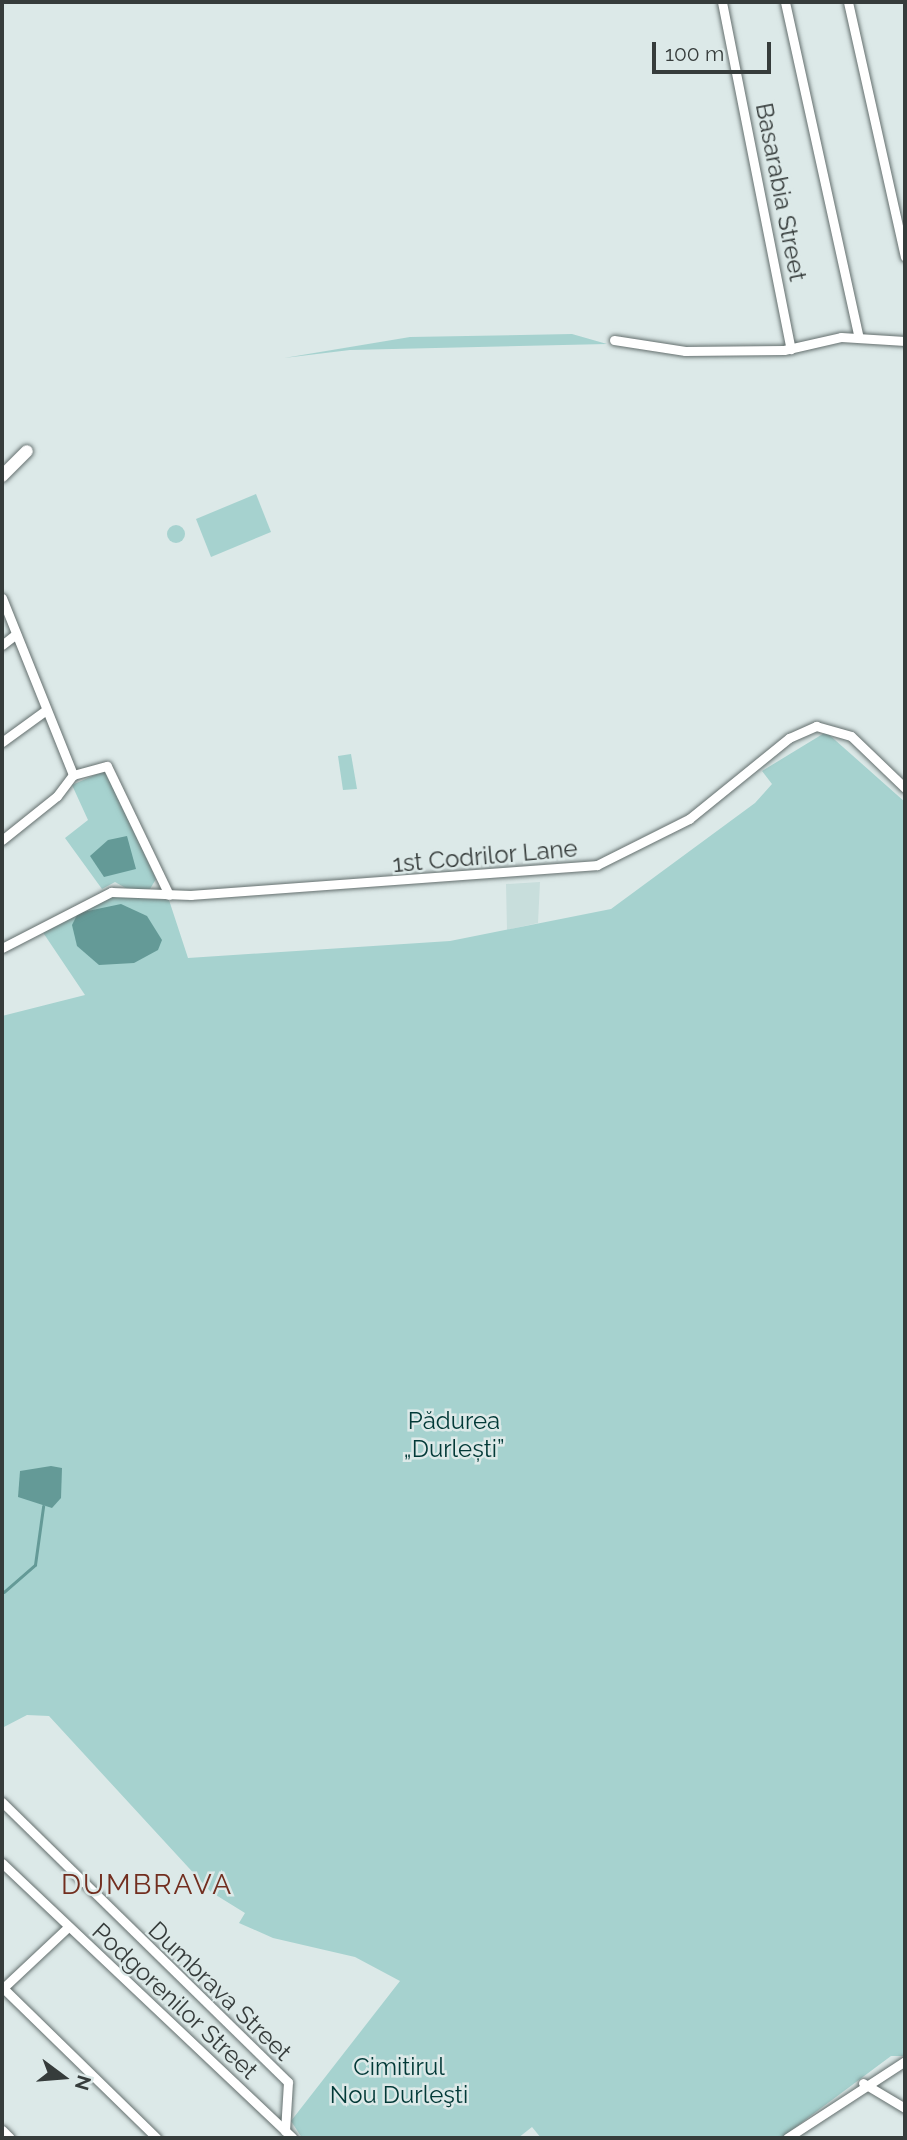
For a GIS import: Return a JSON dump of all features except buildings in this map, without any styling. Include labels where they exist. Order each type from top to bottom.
[{"type":"street","name":"Basarabia Street","points":[[722,2],[791,349]]},
{"type":"street","points":[[785,2],[859,338]]},
{"type":"street","points":[[848,2],[905,257]]},
{"type":"street","points":[[614,340],[674,351],[791,349],[859,338],[905,341]]},
{"type":"street","points":[[2,476],[27,451]]},
{"type":"street","points":[[2,598],[73,775]]},
{"type":"street","points":[[2,645],[16,634]]},
{"type":"street","points":[[2,742],[46,710]]},
{"type":"street","name":"1st Codrilor Lane","points":[[2,948],[103,893],[169,895],[597,865],[689,820],[789,738],[816,726],[851,736],[905,788]]},
{"type":"street","points":[[2,840],[57,796],[73,775],[103,765],[114,770],[169,895]]},
{"type":"street","name":"Dumbrava Street","points":[[2,1802],[288,2082],[285,2131]]},
{"type":"street","name":"Podgorenilor Street","points":[[2,1863],[293,2138]]},
{"type":"street","points":[[68,1927],[2,1988],[157,2138]]},
{"type":"street","points":[[787,2138],[863,2083],[905,2061]]},
{"type":"street","points":[[863,2083],[905,2108]]},
{"type":"street","points":[[2,2130],[10,2138]]},
{"type":"shaded area","points":[[127,836],[136,869],[104,877],[90,856],[108,840]]},
{"type":"shaded area","points":[[540,882],[538,923],[507,930],[506,884]]},
{"type":"shaded area","points":[[121,904],[147,916],[162,940],[158,950],[134,963],[99,965],[77,946],[72,925],[78,913]]},
{"type":"shaded area","points":[[51,1466],[62,1468],[61,1498],[52,1508],[18,1497],[20,1471]]},
{"type":"green space","points":[[572,334],[607,344],[350,350],[284,358],[410,337]]},
{"type":"green space","points":[[256,494],[271,532],[211,557],[196,519]]},
{"type":"green space","points":[[176,525],[182,528],[185,534],[182,540],[176,543],[170,540],[167,534],[170,528]]},
{"type":"green space","name":"Pădurea „Durlești”","points":[[826,732],[905,802],[905,2056],[891,2056],[781,2138],[541,2138],[532,2127],[518,2138],[302,2138],[291,2121],[400,1981],[355,1957],[273,1938],[239,1923],[245,1913],[211,1892],[49,1716],[27,1715],[2,1728],[2,1016],[85,995],[42,931],[108,896],[169,900],[188,958],[450,941],[611,909],[755,803],[772,784],[762,771]]},
{"type":"green space","points":[[351,754],[357,789],[343,790],[338,756]]},
{"type":"green space","points":[[106,770],[156,879],[150,889],[131,891],[115,882],[102,889],[65,838],[88,820],[72,785]]},
{"type":"waterway","points":[[4,1592],[35,1565],[43,1507]]},
{"type":"district","name":"DUMBRAVA","points":[[147,1885]]},
{"type":"park label","name":"Cimitirul Nou Durleşti","points":[[399,2081]]}]
